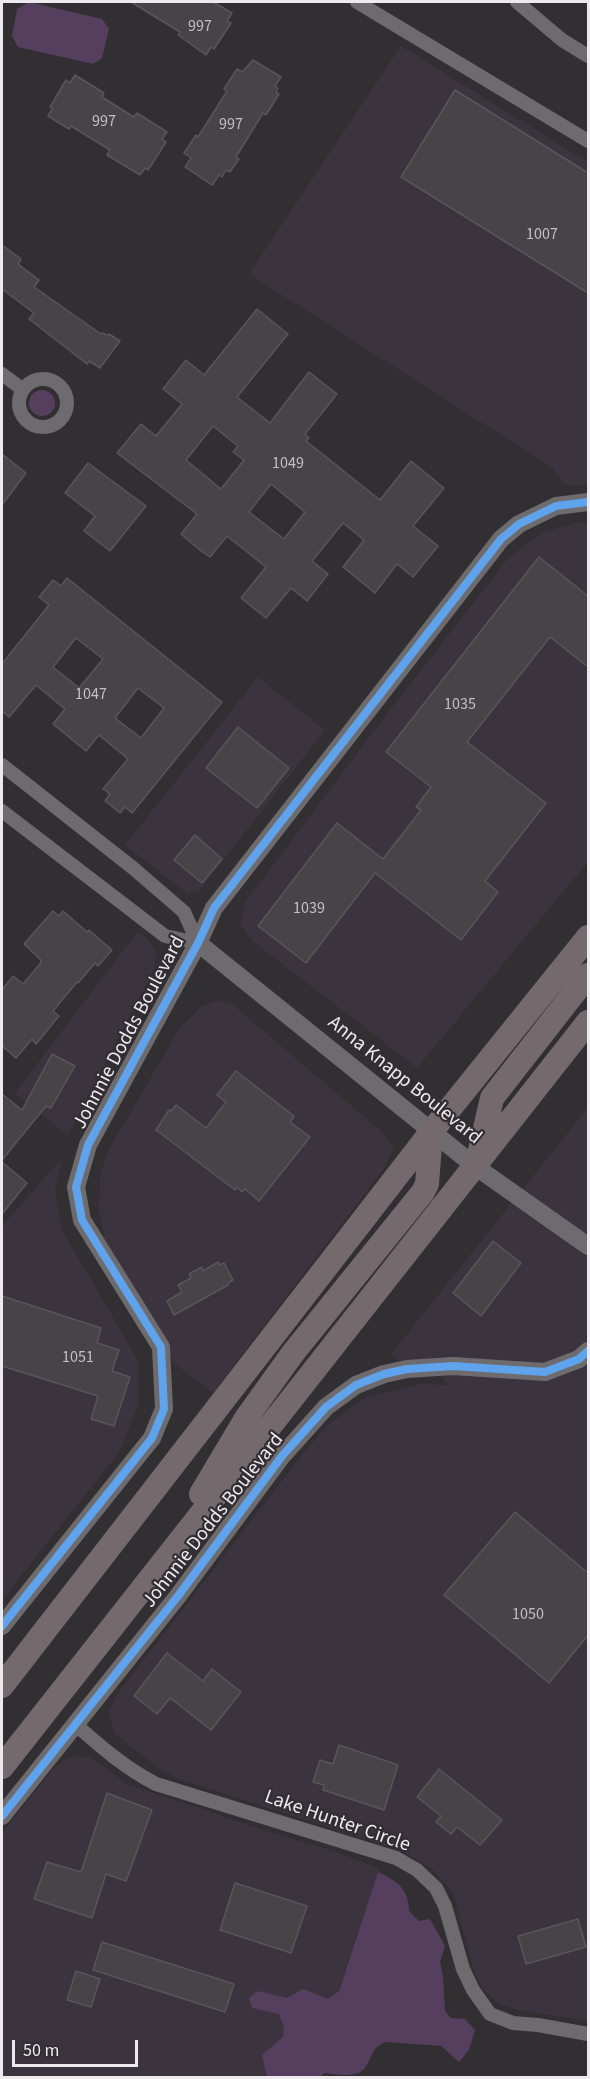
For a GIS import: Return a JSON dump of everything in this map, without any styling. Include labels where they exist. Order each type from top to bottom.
[{"type":"highway","points":[[2,1686],[431,1132],[588,937]]},
{"type":"highway","points":[[476,1167],[492,1098],[588,975]]},
{"type":"highway","name":"Johnnie Dodds Boulevard","points":[[2,1767],[588,1022]]},
{"type":"highway","points":[[153,1576],[247,1417],[293,1353],[423,1192],[427,1184],[431,1132]]},
{"type":"street","points":[[357,2],[588,141]]},
{"type":"street","points":[[517,2],[562,40],[588,56]]},
{"type":"street","points":[[2,374],[22,390]]},
{"type":"street","name":"Johnnie Dodds Boulevard","points":[[2,1626],[152,1438],[164,1409],[161,1347],[82,1220],[76,1187],[88,1145],[198,943],[214,908],[366,711],[501,539],[519,524],[556,506],[588,502]]},
{"type":"street","name":"Anna Knapp Boulevard","points":[[2,765],[133,868],[184,912],[198,943],[476,1167],[588,1246]]},
{"type":"street","name":"Anna Knapp Boulevard","points":[[2,811],[165,936],[198,943]]},
{"type":"street","name":"Johnnie Dodds Boulevard","points":[[2,1816],[178,1596],[282,1456],[326,1407],[356,1385],[384,1374],[407,1369],[453,1366],[545,1372],[579,1359],[588,1351]]},
{"type":"street","name":"Lake Hunter Circle","points":[[75,1724],[116,1760],[156,1785],[396,1858],[417,1870],[436,1888],[445,1906],[462,1969],[472,1990],[490,2014],[513,2024],[538,2025],[588,2034]]},
{"type":"shaded area","points":[[29,2],[102,19],[109,29],[102,58],[93,64],[18,47],[12,36],[17,9]]},
{"type":"shaded area","points":[[401,46],[588,162],[588,485],[565,485],[551,467],[249,274]]},
{"type":"shaded area","points":[[42,390],[51,394],[55,403],[51,412],[42,416],[33,412],[29,403],[33,394]]},
{"type":"shaded area","points":[[578,522],[588,523],[588,862],[417,1068],[250,939],[240,924],[246,901],[509,557],[542,533]]},
{"type":"shaded area","points":[[258,677],[325,730],[199,891],[188,894],[125,845]]},
{"type":"shaded area","points":[[138,931],[150,941],[157,954],[154,969],[68,1135],[14,1094]]},
{"type":"shaded area","points":[[217,1000],[232,1004],[381,1131],[394,1147],[385,1167],[213,1393],[172,1362],[155,1323],[104,1239],[99,1211],[100,1174],[110,1147],[180,1028],[200,1007]]},
{"type":"shaded area","points":[[588,1107],[588,2021],[517,2010],[500,2004],[483,1989],[474,1972],[453,1892],[433,1870],[402,1851],[178,1779],[157,1767],[116,1735],[108,1712],[121,1689],[304,1452],[331,1422],[367,1397],[420,1384],[449,1385],[430,1367],[407,1369],[391,1354]]},
{"type":"shaded area","points":[[62,1158],[55,1191],[62,1230],[138,1360],[138,1405],[120,1451],[2,1600],[2,1226]]},
{"type":"shaded area","points":[[75,1756],[89,1757],[129,1785],[379,1868],[328,2022],[322,2077],[2,2078],[2,1833],[53,1769],[62,1761]]},
{"type":"shaded area","points":[[378,1872],[400,1886],[407,1897],[409,1911],[419,1921],[430,1919],[445,1946],[440,1962],[445,2011],[451,2018],[465,2019],[475,2030],[469,2050],[459,2062],[441,2046],[385,2042],[374,2050],[365,2068],[356,2074],[324,2073],[320,2077],[267,2077],[262,2055],[283,2037],[284,2027],[279,2014],[252,2008],[249,1998],[258,1991],[287,1998],[303,1989],[328,1999],[339,1991]]},
{"type":"building","points":[[131,2],[213,2],[232,13],[227,21],[231,23],[214,49],[211,47],[206,55],[178,35],[180,32]]},
{"type":"building","points":[[253,60],[281,77],[275,86],[279,94],[266,115],[263,113],[236,157],[239,159],[230,172],[226,170],[222,177],[219,175],[212,185],[185,167],[191,158],[184,153],[196,135],[198,137],[227,91],[224,89],[237,69],[242,72]]},
{"type":"building","points":[[75,75],[104,93],[102,97],[134,117],[137,113],[167,132],[162,139],[166,142],[148,170],[145,168],[140,175],[107,155],[110,150],[71,126],[69,129],[48,116],[53,108],[50,107],[66,80],[70,83]]},
{"type":"building","points":[[455,90],[588,173],[588,293],[401,177]]},
{"type":"building","points":[[2,245],[21,259],[18,264],[39,280],[34,287],[101,334],[108,336],[109,334],[120,341],[100,368],[89,361],[87,364],[29,319],[34,313],[2,289]]},
{"type":"building","points":[[257,309],[288,334],[237,397],[270,423],[309,372],[337,394],[305,434],[309,438],[306,441],[380,500],[411,461],[444,488],[413,526],[438,546],[413,577],[397,564],[375,593],[343,567],[364,540],[343,523],[312,561],[328,574],[307,601],[291,588],[266,618],[241,598],[266,567],[227,536],[210,557],[201,551],[181,534],[197,514],[117,453],[141,424],[156,436],[182,404],[163,389],[186,360],[204,375]],"holes":[[[213,426],[238,446],[233,452],[244,460],[221,489],[186,460]],[[271,484],[305,512],[284,539],[249,512]]]},
{"type":"building","points":[[2,454],[26,473],[2,505]]},
{"type":"building","points":[[88,463],[146,506],[110,551],[84,531],[95,516],[65,493]]},
{"type":"building","points":[[539,557],[588,596],[588,667],[550,637],[467,742],[546,803],[485,881],[498,892],[461,940],[375,873],[306,963],[258,926],[337,823],[383,859],[421,810],[416,807],[431,787],[386,752]]},
{"type":"building","points":[[67,578],[222,702],[132,813],[125,807],[120,813],[105,801],[110,794],[103,789],[128,759],[99,735],[86,751],[53,724],[65,709],[36,685],[9,717],[2,711],[2,664],[49,605],[39,597],[53,580],[61,586]],"holes":[[[76,638],[103,659],[79,688],[53,667]],[[138,688],[164,708],[141,738],[115,718]]]},
{"type":"building","points":[[238,727],[289,768],[257,808],[206,768]]},
{"type":"building","points":[[195,835],[222,859],[202,883],[174,860]]},
{"type":"building","points":[[53,911],[59,916],[63,911],[112,950],[98,966],[95,963],[53,1011],[59,1016],[36,1044],[32,1039],[16,1058],[2,1046],[2,990],[13,976],[23,984],[40,964],[41,960],[24,944]]},
{"type":"building","points":[[52,1054],[75,1066],[51,1108],[46,1106],[2,1160],[2,1094],[22,1110]]},
{"type":"building","points":[[236,1071],[294,1116],[290,1122],[310,1137],[259,1201],[245,1189],[242,1192],[237,1187],[235,1190],[156,1130],[169,1110],[171,1111],[176,1105],[206,1128],[226,1102],[217,1095]]},
{"type":"building","points":[[2,1162],[27,1183],[2,1214]]},
{"type":"building","points":[[493,1241],[521,1263],[481,1316],[453,1293]]},
{"type":"building","points":[[218,1262],[220,1265],[224,1263],[233,1280],[174,1315],[167,1301],[182,1292],[178,1285],[191,1278],[189,1274],[202,1267],[203,1271]]},
{"type":"building","points":[[2,1296],[101,1328],[97,1343],[119,1350],[112,1371],[130,1377],[114,1426],[91,1419],[98,1396],[2,1366]]},
{"type":"building","points":[[515,1512],[588,1573],[588,1635],[549,1683],[444,1595]]},
{"type":"building","points":[[167,1653],[203,1681],[212,1669],[241,1692],[211,1730],[170,1698],[157,1714],[134,1696]]},
{"type":"building","points":[[339,1745],[398,1765],[384,1810],[323,1790],[324,1785],[313,1782],[320,1760],[333,1764]]},
{"type":"building","points":[[439,1769],[502,1820],[480,1845],[457,1827],[451,1834],[436,1822],[441,1816],[417,1797]]},
{"type":"building","points":[[107,1793],[152,1810],[126,1881],[106,1874],[92,1918],[34,1899],[47,1862],[81,1872]]},
{"type":"building","points":[[235,1883],[307,1906],[291,1953],[220,1930]]},
{"type":"building","points":[[578,1919],[586,1947],[526,1964],[518,1936]]},
{"type":"building","points":[[102,1942],[234,1984],[225,2012],[93,1970]]},
{"type":"building","points":[[76,1971],[100,1979],[91,2007],[67,2000]]},
{"type":"cycle path","points":[[2,1626],[152,1438],[164,1409],[161,1347],[82,1220],[76,1187],[88,1145],[198,943],[214,908],[501,539],[519,524],[556,506],[588,502]]},
{"type":"cycle path","points":[[2,1816],[178,1596],[282,1456],[326,1407],[356,1385],[384,1374],[407,1369],[453,1366],[545,1372],[579,1359],[588,1351]]}]
